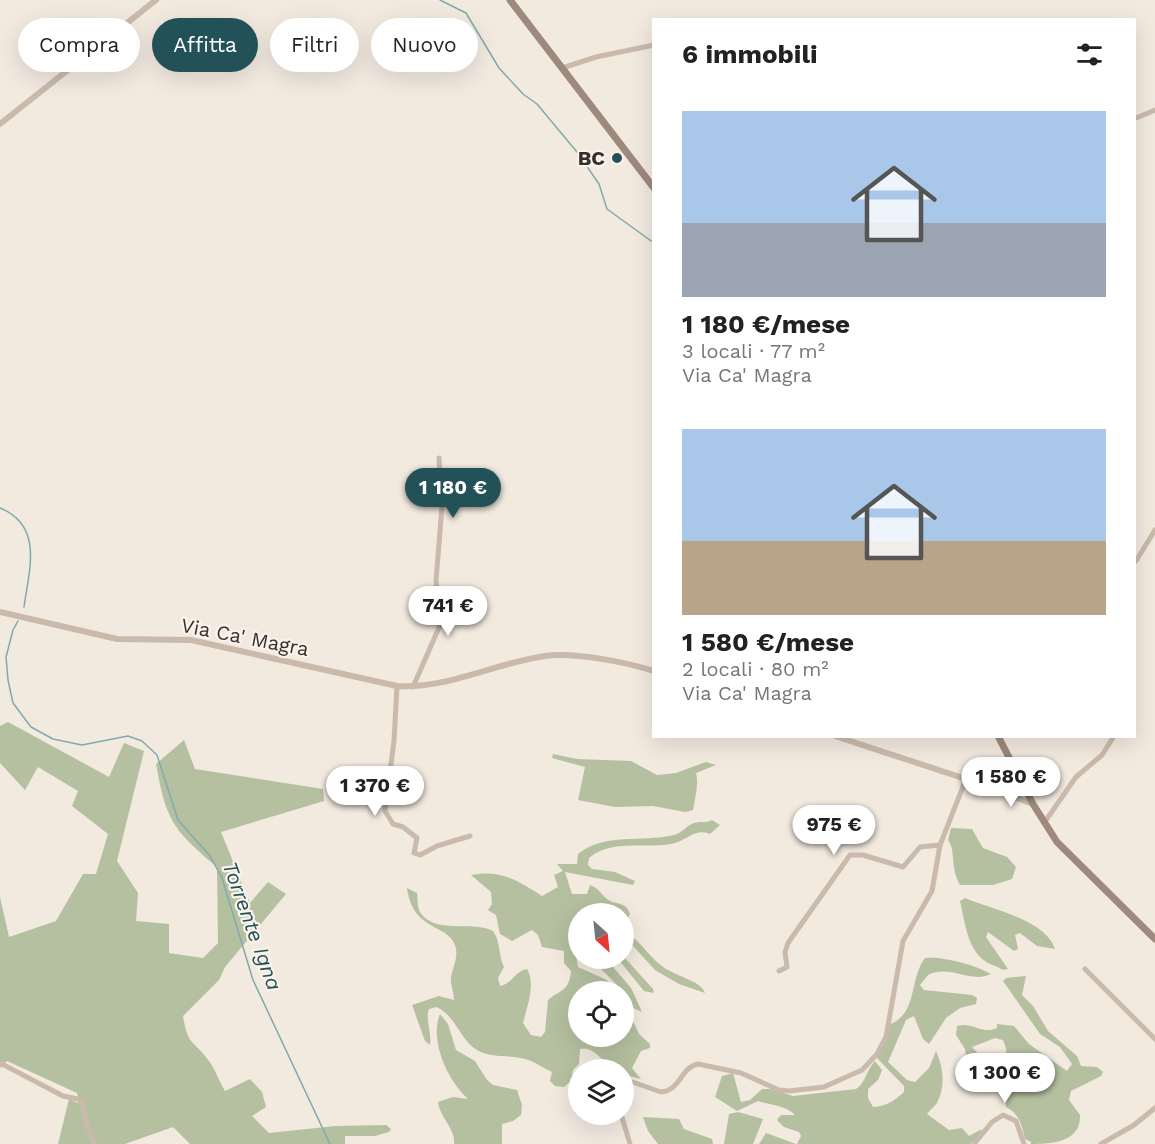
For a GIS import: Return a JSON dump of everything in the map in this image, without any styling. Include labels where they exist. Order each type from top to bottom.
[{"type":"main road","points":[[510,0],[652,185]]},
{"type":"main road","points":[[999,738],[1033,804],[1057,842],[1155,939]]},
{"type":"street","points":[[0,124],[156,0]]},
{"type":"street","points":[[562,68],[596,57],[652,45]]},
{"type":"street","points":[[1136,118],[1155,110]]},
{"type":"street","points":[[413,687],[441,623],[436,581],[442,506],[439,458]]},
{"type":"street","points":[[1136,561],[1155,530]]},
{"type":"street","name":"Via Ca' Magra","points":[[0,612],[117,639],[191,640],[397,686],[413,687],[548,656],[579,657],[652,671]]},
{"type":"street","points":[[397,686],[394,741],[385,811],[393,824],[417,838],[414,852],[420,855],[437,846],[470,836]]},
{"type":"street","points":[[841,738],[975,782],[1033,804]]},
{"type":"street","points":[[1044,823],[1076,777],[1102,755],[1112,738]]},
{"type":"street","points":[[975,782],[991,780],[1015,770]]},
{"type":"street","points":[[634,1083],[661,1092],[667,1091],[674,1088],[692,1065],[698,1064],[741,1073],[779,1090],[789,1091],[824,1087],[862,1070],[877,1054],[886,1037],[903,941],[932,891],[940,845],[966,779]]},
{"type":"street","points":[[997,790],[1003,793],[1010,790],[1020,779]]},
{"type":"street","points":[[779,971],[787,967],[785,952],[788,943],[850,855],[863,855],[903,867],[920,847],[940,845]]},
{"type":"street","points":[[1085,969],[1155,1040]]},
{"type":"street","points":[[0,1063],[63,1096],[78,1099],[83,1105],[87,1126],[96,1144]]},
{"type":"street","points":[[1101,1144],[1155,1108]]},
{"type":"street","points":[[974,1144],[992,1122],[1003,1115],[1016,1121],[1024,1144]]},
{"type":"street","points":[[624,1125],[630,1144]]},
{"type":"green space","points":[[8,722],[109,777],[124,743],[144,751],[117,861],[138,893],[136,921],[169,924],[169,953],[203,958],[218,943],[217,867],[190,843],[174,823],[164,799],[156,764],[184,740],[195,769],[323,789],[324,801],[221,832],[250,903],[268,882],[286,894],[225,967],[219,980],[183,1016],[189,1038],[211,1064],[225,1091],[250,1079],[262,1092],[266,1107],[252,1116],[269,1133],[335,1126],[386,1125],[391,1129],[389,1132],[375,1136],[345,1136],[345,1144],[190,1144],[173,1127],[125,1144],[58,1144],[69,1099],[80,1104],[77,1093],[7,1061],[0,1068],[0,897],[9,937],[56,921],[83,874],[96,874],[108,834],[72,806],[78,791],[38,767],[25,790],[0,763],[0,726]]},
{"type":"green space","points":[[553,754],[577,759],[631,761],[657,775],[676,773],[706,762],[716,765],[696,773],[697,786],[693,810],[685,812],[653,806],[615,807],[578,800],[585,767],[552,758]]},
{"type":"green space","points":[[712,820],[720,825],[710,834],[700,832],[665,845],[609,848],[589,858],[588,865],[592,869],[615,872],[635,881],[633,885],[565,872],[572,894],[587,894],[590,885],[616,903],[568,903],[568,968],[564,963],[564,951],[542,947],[538,935],[532,930],[512,941],[500,934],[496,915],[488,910],[492,904],[491,892],[471,875],[500,875],[517,881],[542,896],[558,887],[554,875],[563,871],[557,864],[577,864],[578,854],[589,847],[612,840],[674,835],[694,823]]},
{"type":"green space","points":[[951,828],[972,829],[983,848],[1007,857],[1016,867],[1012,879],[993,885],[960,885],[948,840]]},
{"type":"green space","points":[[407,888],[417,893],[420,912],[426,919],[444,925],[485,928],[493,931],[504,967],[498,978],[500,986],[527,969],[531,988],[523,1023],[531,1035],[541,1037],[545,1032],[548,1000],[568,983],[568,1047],[634,1047],[634,1023],[639,1034],[650,1044],[650,1048],[641,1051],[634,1064],[634,1059],[602,1059],[589,1049],[580,1049],[579,1059],[568,1059],[568,1084],[564,1087],[555,1086],[550,1081],[552,1072],[534,1062],[517,1057],[490,1055],[477,1050],[466,1040],[453,1021],[436,1007],[429,1009],[428,1013],[430,1045],[425,1041],[412,1005],[439,996],[454,1000],[451,979],[456,949],[451,938],[423,920],[416,912],[410,902]]},
{"type":"green space","points":[[965,898],[1029,923],[1049,939],[1055,949],[1037,946],[1020,933],[1015,935],[1018,949],[1014,951],[988,932],[986,937],[1008,969],[1002,969],[986,962],[974,948],[967,931],[960,901]]},
{"type":"green space","points":[[634,938],[664,967],[700,986],[705,993],[679,984],[655,970],[634,947]]},
{"type":"green space","points":[[925,958],[959,962],[991,974],[976,977],[936,972],[928,975],[920,985],[924,990],[972,995],[977,998],[976,1004],[960,1008],[946,1018],[929,1044],[923,1039],[914,1016],[906,1020],[888,1062],[907,1080],[915,1082],[929,1068],[936,1051],[942,1070],[942,1090],[937,1103],[927,1114],[949,1130],[962,1128],[969,1136],[982,1129],[978,1138],[970,1144],[797,1144],[801,1136],[799,1132],[784,1127],[777,1120],[781,1115],[795,1115],[787,1109],[758,1101],[737,1111],[715,1097],[722,1076],[733,1073],[741,1102],[750,1100],[762,1089],[793,1096],[856,1089],[875,1061],[882,1070],[878,1080],[868,1089],[868,1098],[873,1107],[882,1106],[893,1100],[904,1092],[904,1086],[877,1058],[891,1024],[900,1019],[905,1012],[920,966]]},
{"type":"green space","points":[[634,968],[654,993],[644,991],[626,969]]},
{"type":"green space","points":[[569,969],[582,969],[608,981],[569,981],[571,971]]},
{"type":"green space","points":[[601,969],[615,969],[625,981],[613,981]]},
{"type":"green space","points":[[1026,976],[1022,995],[1033,1006],[1048,1031],[1077,1056],[1081,1066],[1097,1067],[1103,1072],[1101,1076],[1071,1091],[1069,1100],[1080,1115],[1079,1124],[1070,1136],[1056,1142],[1031,1144],[1025,1139],[1017,1116],[1006,1107],[1004,1098],[1011,1090],[1012,1078],[1003,1040],[995,1038],[972,1047],[983,1059],[992,1080],[988,1081],[967,1063],[965,1049],[956,1035],[957,1026],[962,1025],[986,1030],[997,1028],[997,1024],[1014,1026],[1029,1044],[1067,1071],[1072,1064],[1060,1047],[1040,1034],[1003,981],[1006,978]]},
{"type":"green space","points":[[634,995],[642,1012],[634,1008]]},
{"type":"green space","points":[[440,1014],[448,1024],[456,1050],[475,1061],[493,1085],[517,1090],[522,1105],[521,1115],[513,1121],[502,1124],[502,1144],[454,1144],[453,1133],[438,1102],[453,1097],[468,1099],[454,1082],[442,1060],[437,1036]]},
{"type":"green space","points":[[634,1070],[641,1079],[634,1077]]},
{"type":"green space","points":[[738,1112],[763,1119],[753,1144],[724,1144],[729,1114]]},
{"type":"green space","points":[[643,1117],[679,1119],[684,1129],[712,1139],[713,1144],[658,1144],[648,1131]]},
{"type":"green space","points":[[766,1133],[796,1144],[759,1144]]},
{"type":"waterway","points":[[440,0],[466,13],[499,68],[523,94],[537,104],[577,152],[599,184],[607,209],[652,242]]},
{"type":"waterway","name":"Torrente Igna","points":[[0,508],[14,516],[23,526],[28,537],[30,564],[24,607]]},
{"type":"waterway","name":"Torrente Igna","points":[[18,621],[13,630],[6,657],[8,680],[13,703],[31,727],[53,739],[82,745],[128,736],[142,741],[157,755],[178,820],[210,856],[222,878],[253,980],[330,1144]]},
{"type":"place","name":"BC","points":[[617,158]]}]
